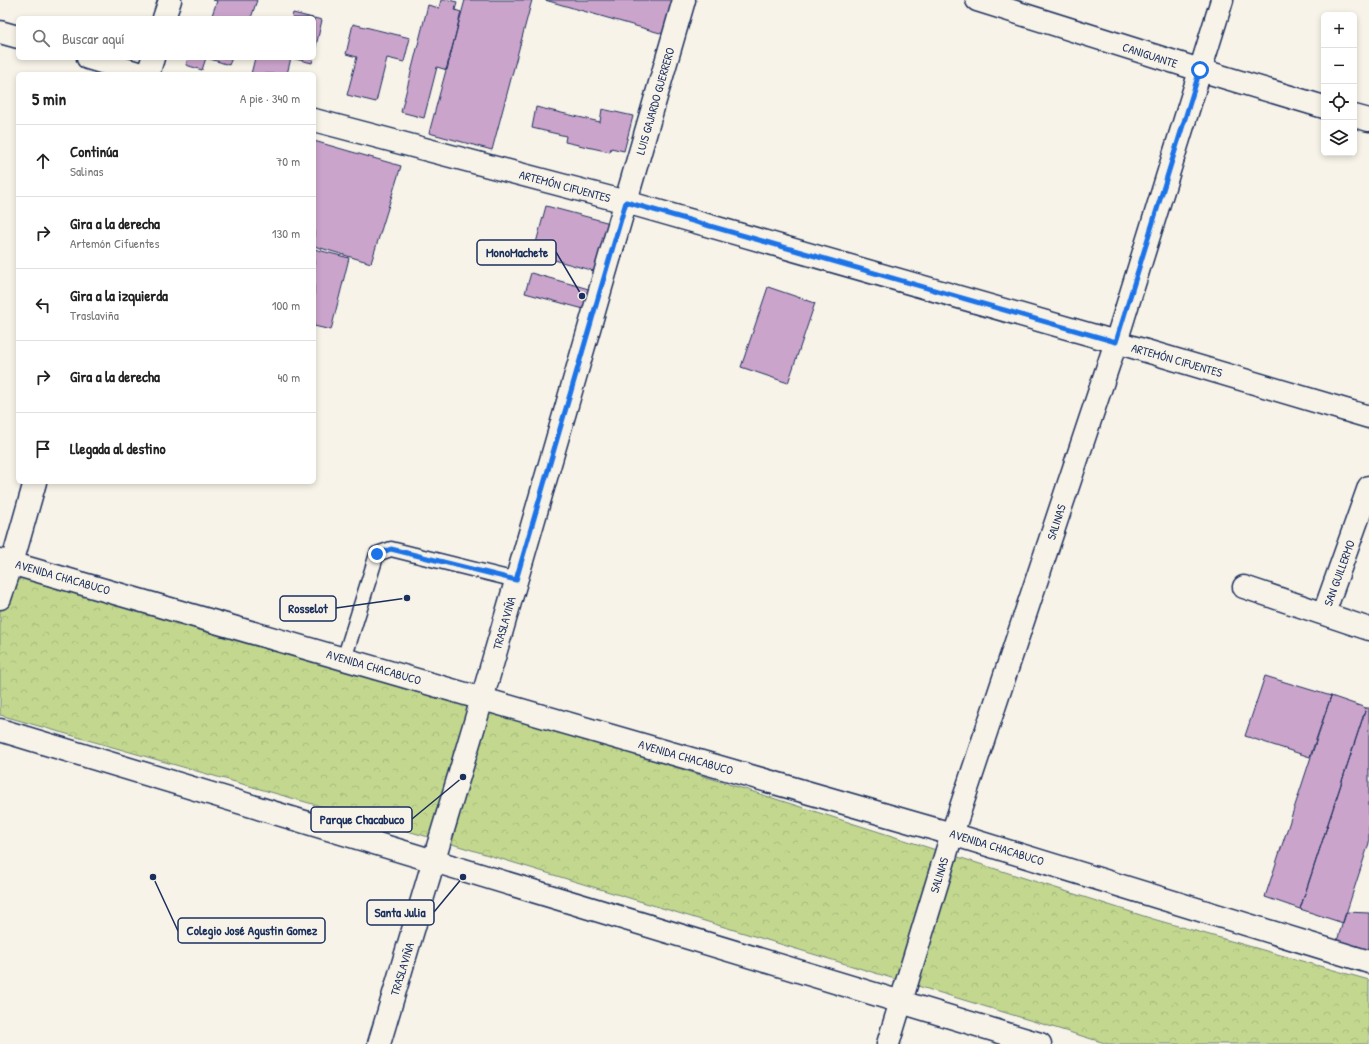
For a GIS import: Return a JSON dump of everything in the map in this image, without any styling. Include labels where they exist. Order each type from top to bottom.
[{"type":"street","points":[[165,16],[170,0]]},
{"type":"street","name":"LUIS GAJARDO GUERRERO","points":[[626,202],[684,0]]},
{"type":"street","name":"CANIGUANTE","points":[[978,0],[1200,70],[1321,106]]},
{"type":"street","name":"SALINAS","points":[[888,1044],[952,834],[1116,342],[1222,0]]},
{"type":"street","points":[[0,32],[16,36]]},
{"type":"street","points":[[95,60],[134,72]]},
{"type":"street","points":[[149,72],[152,60]]},
{"type":"street","points":[[1357,117],[1369,120]]},
{"type":"street","name":"ARTEMÓN CIFUENTES","points":[[316,121],[626,202],[1116,342],[1369,417]]},
{"type":"street","name":"TRASLAVIÑA","points":[[379,1044],[482,699],[626,202]]},
{"type":"street","points":[[0,598],[6,561],[34,484]]},
{"type":"street","name":"SAN GUILLERMO","points":[[1324,613],[1369,488]]},
{"type":"street","name":"AVENIDA CHACABUCO","points":[[6,561],[952,834],[1369,962]]},
{"type":"street","name":"SAN GUILLERMO","points":[[1244,587],[1369,629]]},
{"type":"street","points":[[0,730],[1040,1044]]},
{"type":"lane","points":[[344,659],[377,554],[391,549],[516,580]]},
{"type":"green space","points":[[0,568],[480,705],[1153,919],[1369,980],[1369,1044],[1108,1044],[439,840],[0,715]]},
{"type":"building","points":[[213,0],[257,0],[252,16],[212,16],[217,1]]},
{"type":"building","points":[[441,0],[457,2],[455,10],[461,12],[447,70],[437,67],[424,118],[401,112],[428,5],[439,8]]},
{"type":"building","points":[[465,0],[532,0],[492,150],[429,133]]},
{"type":"building","points":[[545,0],[677,0],[667,35]]},
{"type":"building","points":[[293,13],[305,16],[292,16]]},
{"type":"building","points":[[316,18],[322,20],[316,46]]},
{"type":"building","points":[[353,24],[410,38],[404,62],[387,58],[376,102],[347,95],[357,57],[346,54]]},
{"type":"building","points":[[187,60],[205,60],[202,70],[186,65]]},
{"type":"building","points":[[213,60],[231,60],[229,65]]},
{"type":"building","points":[[254,60],[290,60],[288,72],[252,72]]},
{"type":"building","points":[[299,60],[313,60],[312,63]]},
{"type":"building","points":[[536,107],[600,122],[602,109],[633,116],[624,151],[611,148],[610,152],[565,142],[566,136],[532,128]]},
{"type":"building","points":[[316,142],[401,166],[371,263],[316,247]]},
{"type":"building","points":[[546,206],[614,224],[601,273],[533,254]]},
{"type":"building","points":[[316,250],[349,258],[331,330],[316,326]]},
{"type":"building","points":[[531,273],[596,291],[591,311],[525,293]]},
{"type":"building","points":[[768,287],[815,303],[788,383],[741,367]]},
{"type":"building","points":[[1265,676],[1331,696],[1310,757],[1245,736]]},
{"type":"building","points":[[1331,696],[1366,708],[1300,909],[1265,897]]},
{"type":"building","points":[[1366,708],[1369,708],[1369,843],[1343,923],[1300,909]]},
{"type":"building","points":[[1346,912],[1369,913],[1369,951],[1337,941]]},
{"type":"place","name":"MonoMachete","points":[[582,296]]},
{"type":"place","name":"Rosselot","points":[[407,598]]},
{"type":"place","name":"Parque Chacabuco","points":[[463,777]]},
{"type":"place","name":"Colegio José Agustin Gomez","points":[[153,877]]},
{"type":"place","name":"Santa Julia","points":[[463,877]]},
{"type":"route","points":[[377,554],[391,549],[516,580],[626,202],[1116,342],[1200,70]]}]
